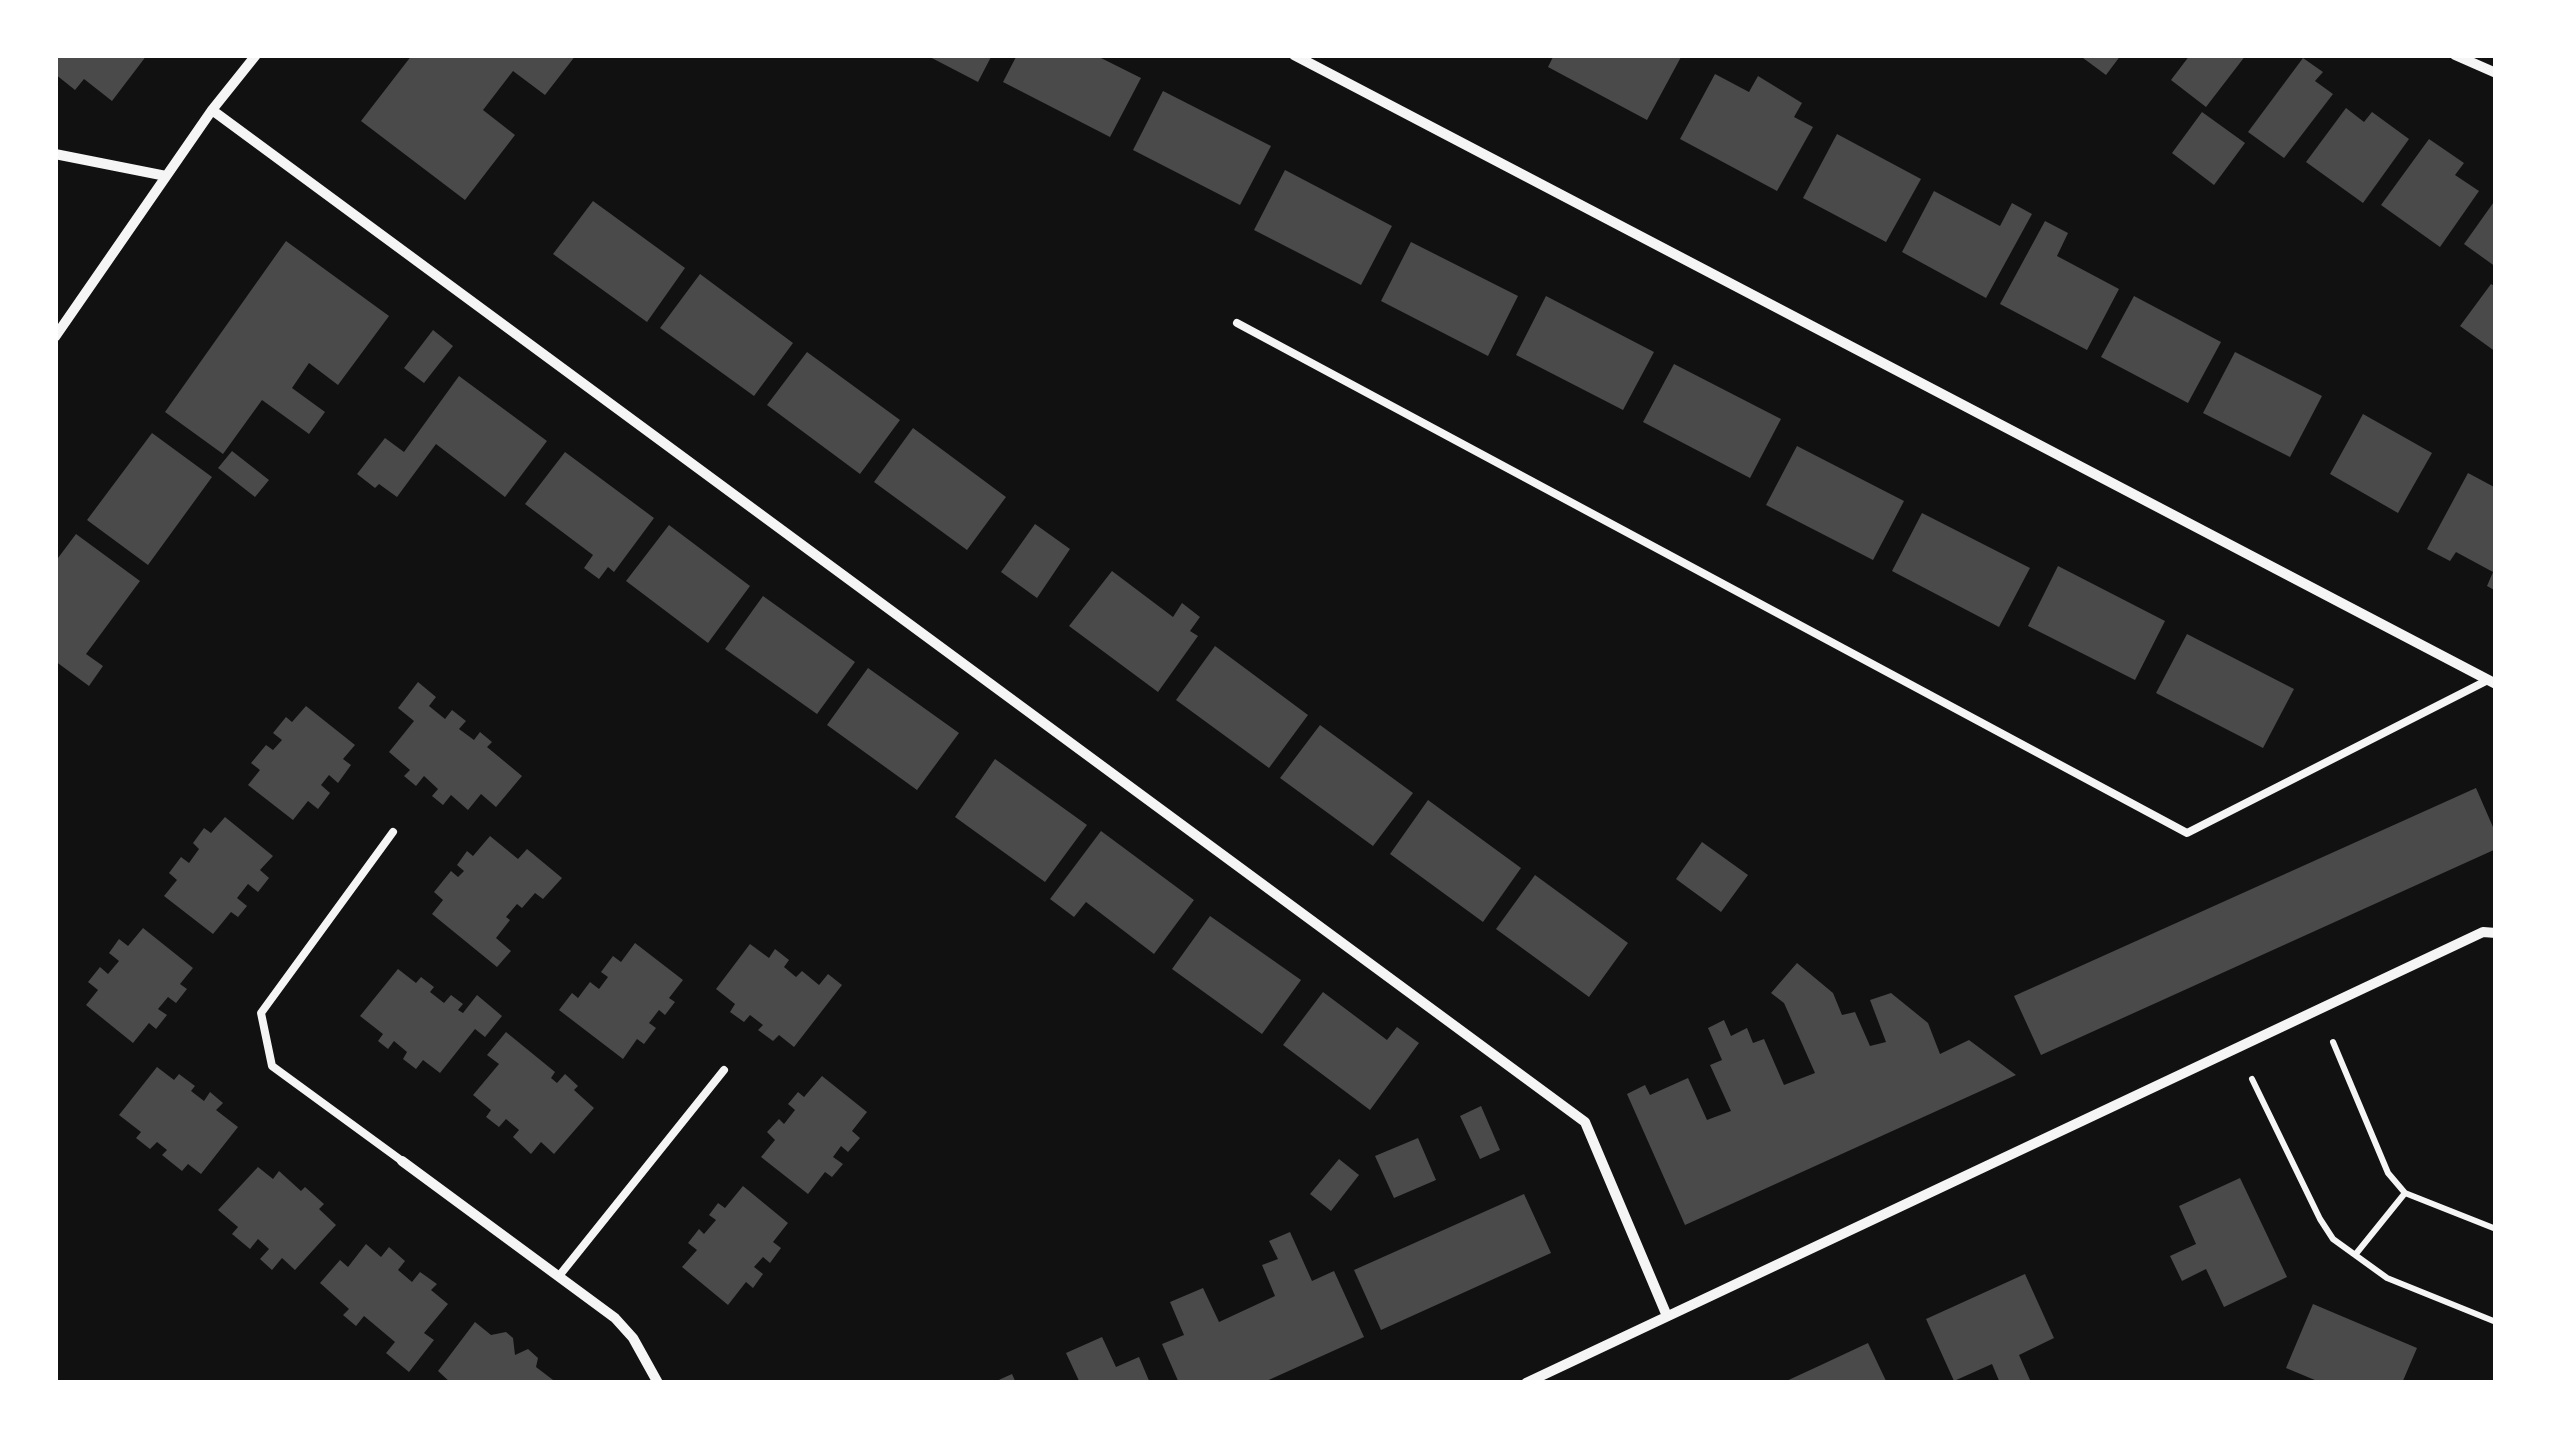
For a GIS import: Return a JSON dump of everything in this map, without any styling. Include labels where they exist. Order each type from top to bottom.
[{"type":"street","points":[[55,336],[212,110],[256,55]]},
{"type":"street","points":[[1294,55],[2492,682]]},
{"type":"street","points":[[2455,55],[2496,74]]},
{"type":"street","points":[[212,110],[1586,1122],[1667,1316]]},
{"type":"street","points":[[55,154],[166,176]]},
{"type":"street","points":[[1526,1383],[2483,932],[2496,933]]},
{"type":"street","points":[[402,1160],[615,1318],[633,1338],[658,1383]]},
{"type":"lane","points":[[1237,323],[2187,833],[2492,682]]},
{"type":"lane","points":[[393,832],[261,1012],[272,1066],[402,1160]]},
{"type":"lane","points":[[559,1276],[724,1070]]},
{"type":"path","points":[[2320,1011],[2388,1172],[2406,1193],[2496,1229]]},
{"type":"path","points":[[2238,1050],[2333,1239],[2388,1278],[2496,1322]]},
{"type":"path","points":[[2355,1255],[2406,1193]]},
{"type":"building","points":[[55,55],[147,55],[112,101],[84,79],[75,90],[55,74]]},
{"type":"building","points":[[412,55],[576,55],[545,95],[513,71],[483,110],[515,135],[465,200],[361,121]]},
{"type":"building","points":[[926,55],[992,55],[978,82]]},
{"type":"building","points":[[1017,55],[1095,55],[1141,78],[1110,137],[1003,82]]},
{"type":"building","points":[[1554,55],[1681,57],[1647,120],[1548,67]]},
{"type":"building","points":[[2079,55],[2121,55],[2106,75]]},
{"type":"building","points":[[2190,55],[2246,55],[2206,107],[2171,80]]},
{"type":"building","points":[[2303,58],[2323,72],[2315,81],[2333,94],[2284,158],[2248,132]]},
{"type":"building","points":[[1715,74],[1749,92],[1758,76],[1802,103],[1794,117],[1813,127],[1777,191],[1680,139]]},
{"type":"building","points":[[1163,91],[1271,146],[1240,205],[1133,150]]},
{"type":"building","points":[[2346,108],[2364,122],[2372,112],[2409,139],[2363,203],[2306,162]]},
{"type":"building","points":[[2202,112],[2245,143],[2214,185],[2172,153]]},
{"type":"building","points":[[1837,134],[1921,179],[1886,242],[1803,198]]},
{"type":"building","points":[[2429,139],[2464,163],[2455,175],[2479,191],[2440,247],[2381,205]]},
{"type":"building","points":[[1285,170],[1392,226],[1361,285],[1254,230]]},
{"type":"building","points":[[1934,191],[2000,226],[2012,203],[2032,214],[1986,298],[1902,252]]},
{"type":"building","points":[[2496,199],[2496,267],[2464,244]]},
{"type":"building","points":[[593,201],[685,268],[647,322],[553,254]]},
{"type":"building","points":[[2045,221],[2068,233],[2057,256],[2119,289],[2087,350],[2000,304]]},
{"type":"building","points":[[286,241],[389,316],[338,385],[309,363],[292,388],[325,412],[309,434],[262,400],[223,454],[165,412]]},
{"type":"building","points":[[1411,242],[1518,296],[1488,356],[1381,301]]},
{"type":"building","points":[[700,274],[793,343],[754,396],[660,328]]},
{"type":"building","points":[[2491,284],[2496,287],[2496,352],[2460,326]]},
{"type":"building","points":[[1546,296],[1654,352],[1623,410],[1516,355]]},
{"type":"building","points":[[2134,296],[2221,342],[2188,403],[2101,357]]},
{"type":"building","points":[[433,330],[453,346],[424,383],[404,368]]},
{"type":"building","points":[[807,352],[900,420],[860,474],[767,405]]},
{"type":"building","points":[[2235,352],[2322,396],[2290,457],[2203,413]]},
{"type":"building","points":[[1674,364],[1781,419],[1750,478],[1643,422]]},
{"type":"building","points":[[459,376],[547,441],[505,497],[436,444],[397,497],[379,484],[375,488],[357,474],[385,438],[404,452]]},
{"type":"building","points":[[2363,414],[2432,453],[2398,513],[2330,474]]},
{"type":"building","points":[[913,428],[1006,497],[967,550],[874,482]]},
{"type":"building","points":[[152,433],[212,477],[148,565],[87,520]]},
{"type":"building","points":[[1797,446],[1904,501],[1873,560],[1766,505]]},
{"type":"building","points":[[232,451],[269,480],[255,497],[218,468]]},
{"type":"building","points":[[565,452],[654,518],[614,572],[608,567],[599,579],[584,568],[593,555],[525,504]]},
{"type":"building","points":[[2468,473],[2496,488],[2496,591],[2487,586],[2493,572],[2456,552],[2450,561],[2427,549]]},
{"type":"building","points":[[1922,513],[2030,568],[1999,627],[1892,571]]},
{"type":"building","points":[[1035,524],[1070,549],[1037,598],[1001,572]]},
{"type":"building","points":[[669,525],[750,586],[708,643],[626,581]]},
{"type":"building","points":[[76,534],[140,581],[86,654],[103,666],[89,686],[55,661],[55,562]]},
{"type":"building","points":[[2058,566],[2165,621],[2135,680],[2028,626]]},
{"type":"building","points":[[1112,571],[1173,617],[1182,603],[1200,617],[1190,631],[1198,636],[1158,692],[1069,626]]},
{"type":"building","points":[[763,596],[855,662],[817,714],[725,649]]},
{"type":"building","points":[[2187,634],[2294,689],[2263,748],[2156,693]]},
{"type":"building","points":[[1215,646],[1308,715],[1269,768],[1176,700]]},
{"type":"building","points":[[868,668],[959,733],[917,790],[827,725]]},
{"type":"building","points":[[418,682],[436,697],[429,706],[445,719],[452,710],[466,721],[459,729],[474,740],[480,732],[492,742],[487,747],[522,776],[496,807],[481,794],[468,810],[451,795],[443,805],[432,796],[438,789],[424,776],[416,786],[404,776],[410,770],[389,752],[414,721],[398,708]]},
{"type":"building","points":[[306,706],[355,745],[343,759],[351,765],[338,783],[329,775],[321,785],[330,793],[318,809],[308,801],[293,820],[248,785],[260,770],[251,763],[266,745],[273,750],[282,740],[273,733],[286,717],[292,722]]},
{"type":"building","points":[[1320,725],[1413,793],[1373,846],[1280,778]]},
{"type":"building","points":[[995,759],[1087,825],[1045,882],[955,817]]},
{"type":"building","points":[[2476,788],[2496,834],[2496,849],[2041,1055],[2014,996]]},
{"type":"building","points":[[1428,800],[1521,868],[1483,922],[1390,854]]},
{"type":"building","points":[[225,817],[273,856],[260,870],[269,878],[258,892],[248,884],[237,898],[247,906],[238,917],[231,912],[213,934],[164,896],[177,880],[169,873],[181,857],[189,863],[199,849],[193,843],[204,828],[211,833]]},
{"type":"building","points":[[1101,831],[1194,900],[1154,954],[1086,902],[1074,917],[1050,899]]},
{"type":"building","points":[[490,836],[518,859],[527,849],[562,878],[543,899],[535,893],[522,908],[517,904],[506,917],[510,920],[496,938],[511,951],[497,967],[432,914],[443,900],[434,892],[451,871],[458,877],[464,871],[457,865],[467,851],[473,856]]},
{"type":"building","points":[[1702,842],[1748,875],[1721,912],[1676,879]]},
{"type":"building","points":[[1535,875],[1628,943],[1589,997],[1496,929]]},
{"type":"building","points":[[1210,916],[1301,980],[1262,1034],[1172,969]]},
{"type":"building","points":[[143,928],[193,968],[180,984],[187,989],[176,1003],[168,997],[158,1009],[167,1015],[156,1029],[149,1023],[133,1043],[86,1005],[98,990],[88,982],[100,967],[108,974],[119,961],[109,953],[119,939],[128,946]]},
{"type":"building","points":[[635,943],[683,980],[669,998],[675,1002],[665,1015],[659,1010],[649,1023],[656,1028],[644,1044],[637,1039],[623,1059],[559,1010],[572,993],[578,998],[590,982],[599,989],[608,977],[601,972],[613,956],[621,962]]},
{"type":"building","points":[[750,944],[769,958],[775,949],[789,960],[784,967],[796,977],[802,971],[819,985],[828,974],[842,985],[794,1047],[779,1035],[773,1041],[758,1030],[763,1025],[750,1015],[744,1022],[730,1012],[735,1004],[716,989]]},
{"type":"building","points":[[1797,963],[1833,993],[1842,1015],[1855,1012],[1870,1046],[1886,1042],[1870,1000],[1891,993],[1928,1023],[1940,1054],[1969,1040],[2016,1075],[1685,1225],[1627,1094],[1645,1085],[1650,1095],[1688,1078],[1707,1120],[1731,1111],[1710,1065],[1722,1060],[1708,1028],[1724,1020],[1731,1036],[1747,1028],[1753,1043],[1764,1039],[1784,1085],[1815,1073],[1784,1003],[1771,993]]},
{"type":"building","points":[[398,969],[416,983],[421,977],[434,987],[430,992],[444,1003],[451,995],[463,1004],[458,1010],[463,1013],[477,995],[502,1016],[485,1037],[475,1029],[440,1073],[423,1060],[416,1069],[403,1059],[407,1052],[394,1041],[388,1049],[378,1041],[383,1034],[360,1016]]},
{"type":"building","points":[[1323,992],[1387,1040],[1397,1027],[1419,1043],[1370,1110],[1283,1045]]},
{"type":"building","points":[[506,1032],[555,1072],[551,1078],[557,1083],[565,1074],[578,1086],[574,1090],[594,1108],[554,1154],[541,1142],[531,1154],[513,1137],[519,1130],[506,1119],[499,1127],[486,1117],[491,1110],[473,1095],[499,1064],[487,1055]]},
{"type":"building","points":[[157,1067],[174,1080],[179,1074],[195,1086],[191,1091],[204,1101],[210,1092],[223,1103],[216,1110],[238,1127],[201,1174],[188,1164],[182,1171],[162,1155],[167,1150],[157,1142],[150,1149],[136,1138],[141,1132],[119,1115]]},
{"type":"building","points":[[822,1076],[867,1112],[852,1131],[860,1138],[848,1152],[841,1146],[833,1157],[843,1164],[832,1177],[825,1172],[808,1194],[761,1157],[775,1140],[767,1132],[779,1119],[784,1124],[795,1110],[788,1104],[798,1092],[804,1097]]},
{"type":"building","points":[[1481,1106],[1500,1150],[1480,1159],[1460,1116]]},
{"type":"building","points":[[1418,1138],[1436,1180],[1394,1198],[1375,1156]]},
{"type":"building","points":[[1339,1159],[1359,1175],[1331,1211],[1310,1194]]},
{"type":"building","points":[[258,1167],[273,1179],[279,1171],[301,1191],[305,1187],[324,1204],[319,1209],[336,1225],[295,1270],[282,1258],[272,1270],[260,1259],[269,1249],[258,1239],[250,1249],[232,1234],[238,1227],[218,1210]]},
{"type":"building","points":[[2240,1178],[2287,1277],[2224,1307],[2206,1269],[2182,1281],[2170,1256],[2196,1244],[2179,1206]]},
{"type":"building","points":[[743,1186],[788,1223],[773,1242],[781,1248],[770,1263],[763,1257],[754,1267],[763,1274],[753,1288],[746,1282],[728,1305],[682,1267],[697,1250],[688,1243],[699,1229],[704,1234],[716,1220],[709,1215],[718,1203],[725,1208]]},
{"type":"building","points":[[1524,1194],[1551,1253],[1381,1330],[1354,1270]]},
{"type":"building","points":[[1290,1232],[1312,1281],[1334,1271],[1364,1337],[1262,1383],[1179,1383],[1162,1344],[1184,1335],[1170,1302],[1203,1288],[1219,1322],[1275,1296],[1262,1265],[1278,1259],[1269,1241]]},
{"type":"building","points":[[366,1244],[381,1257],[389,1247],[405,1261],[398,1270],[412,1282],[420,1272],[437,1284],[431,1290],[448,1304],[424,1333],[434,1340],[409,1372],[386,1353],[395,1342],[364,1316],[356,1326],[343,1315],[349,1309],[320,1283],[340,1260],[348,1267]]},
{"type":"building","points":[[2025,1274],[2054,1338],[2019,1355],[2030,1380],[2000,1383],[1992,1364],[1954,1381],[1926,1319]]},
{"type":"building","points":[[2313,1304],[2417,1348],[2402,1383],[2322,1383],[2286,1368]]},
{"type":"building","points":[[475,1322],[491,1335],[506,1332],[513,1338],[515,1355],[528,1349],[538,1358],[536,1367],[557,1383],[451,1383],[438,1371]]},
{"type":"building","points":[[1102,1337],[1116,1367],[1139,1357],[1150,1383],[1080,1383],[1066,1353]]},
{"type":"building","points":[[1868,1343],[1887,1383],[1782,1383],[1821,1365]]},
{"type":"building","points":[[1012,1374],[1016,1383],[992,1383]]}]
